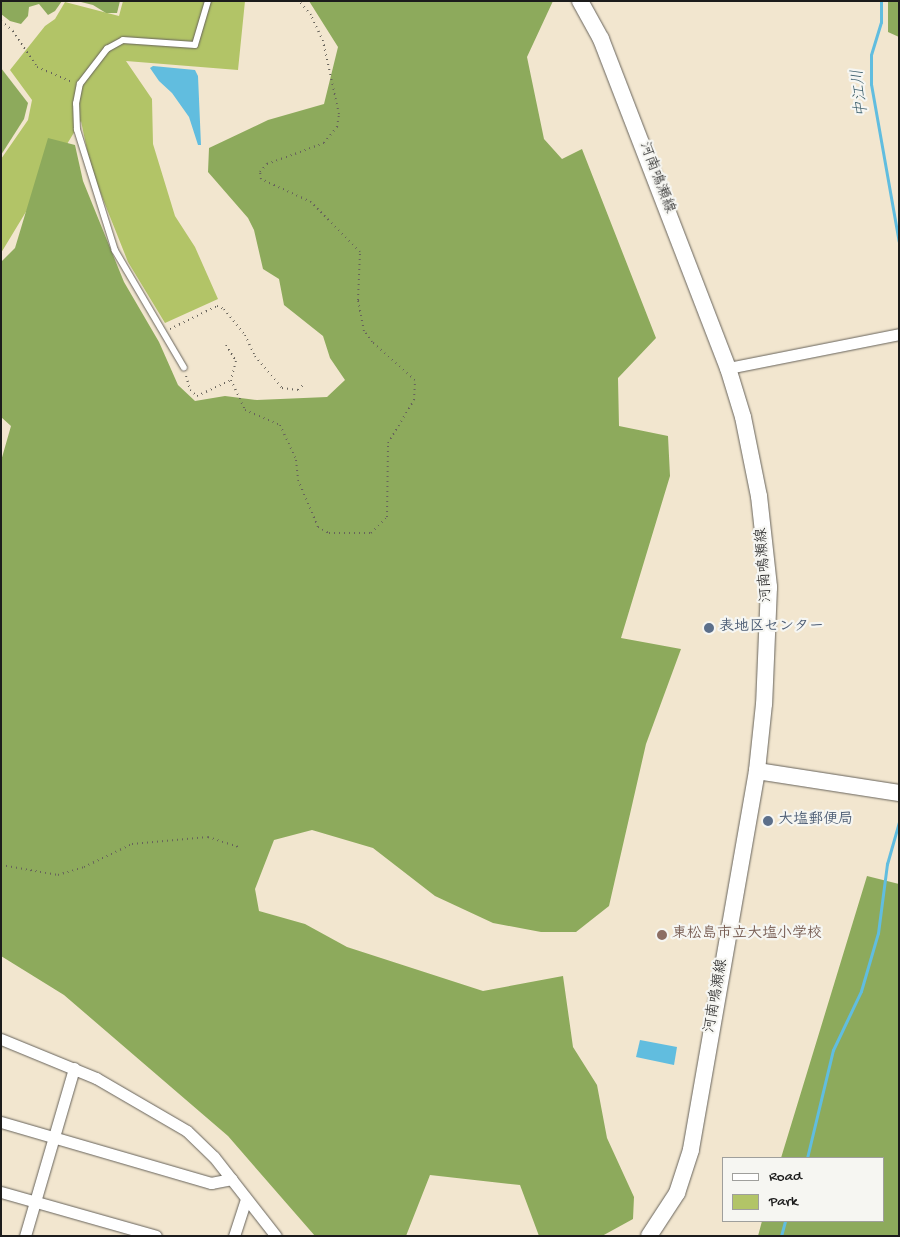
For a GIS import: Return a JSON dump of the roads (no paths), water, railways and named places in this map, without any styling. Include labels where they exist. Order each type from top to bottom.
[{"type":"main road","name":"河南鳴瀬線","points":[[580,1],[601,38],[728,368],[753,462],[766,554],[769,625],[757,771],[691,1150],[677,1193],[649,1236]]},
{"type":"main road","points":[[757,771],[899,793]]},
{"type":"street","points":[[728,368],[899,334]]},
{"type":"street","points":[[1,1039],[74,1068],[187,1131],[214,1156],[276,1236]]},
{"type":"street","points":[[25,1236],[74,1068]]},
{"type":"street","points":[[1,1122],[211,1182],[232,1179]]},
{"type":"street","points":[[1,1192],[156,1236]]},
{"type":"street","points":[[234,1236],[246,1199]]},
{"type":"lane","points":[[184,368],[115,251],[95,194],[77,130],[76,104],[80,84],[107,49],[123,40],[195,45],[208,1]]},
{"type":"water","points":[[153,66],[195,70],[198,76],[201,145],[198,145],[189,117],[172,93],[159,81],[150,68]]},
{"type":"water","points":[[640,1040],[677,1047],[674,1065],[636,1057]]},
{"type":"waterway","name":"中江川","points":[[881,1],[881,22],[871,55],[871,84],[899,242]]},
{"type":"waterway","points":[[807,1157],[833,1050],[861,991],[878,933],[887,864],[899,822]]},
{"type":"waterway","points":[[781,1236],[785,1222]]},
{"type":"place","name":"表地区センター","points":[[709,628]]},
{"type":"place","name":"大塩郵便局","points":[[768,821]]},
{"type":"place","name":"東松島市立大塩小学校","points":[[662,935]]}]
